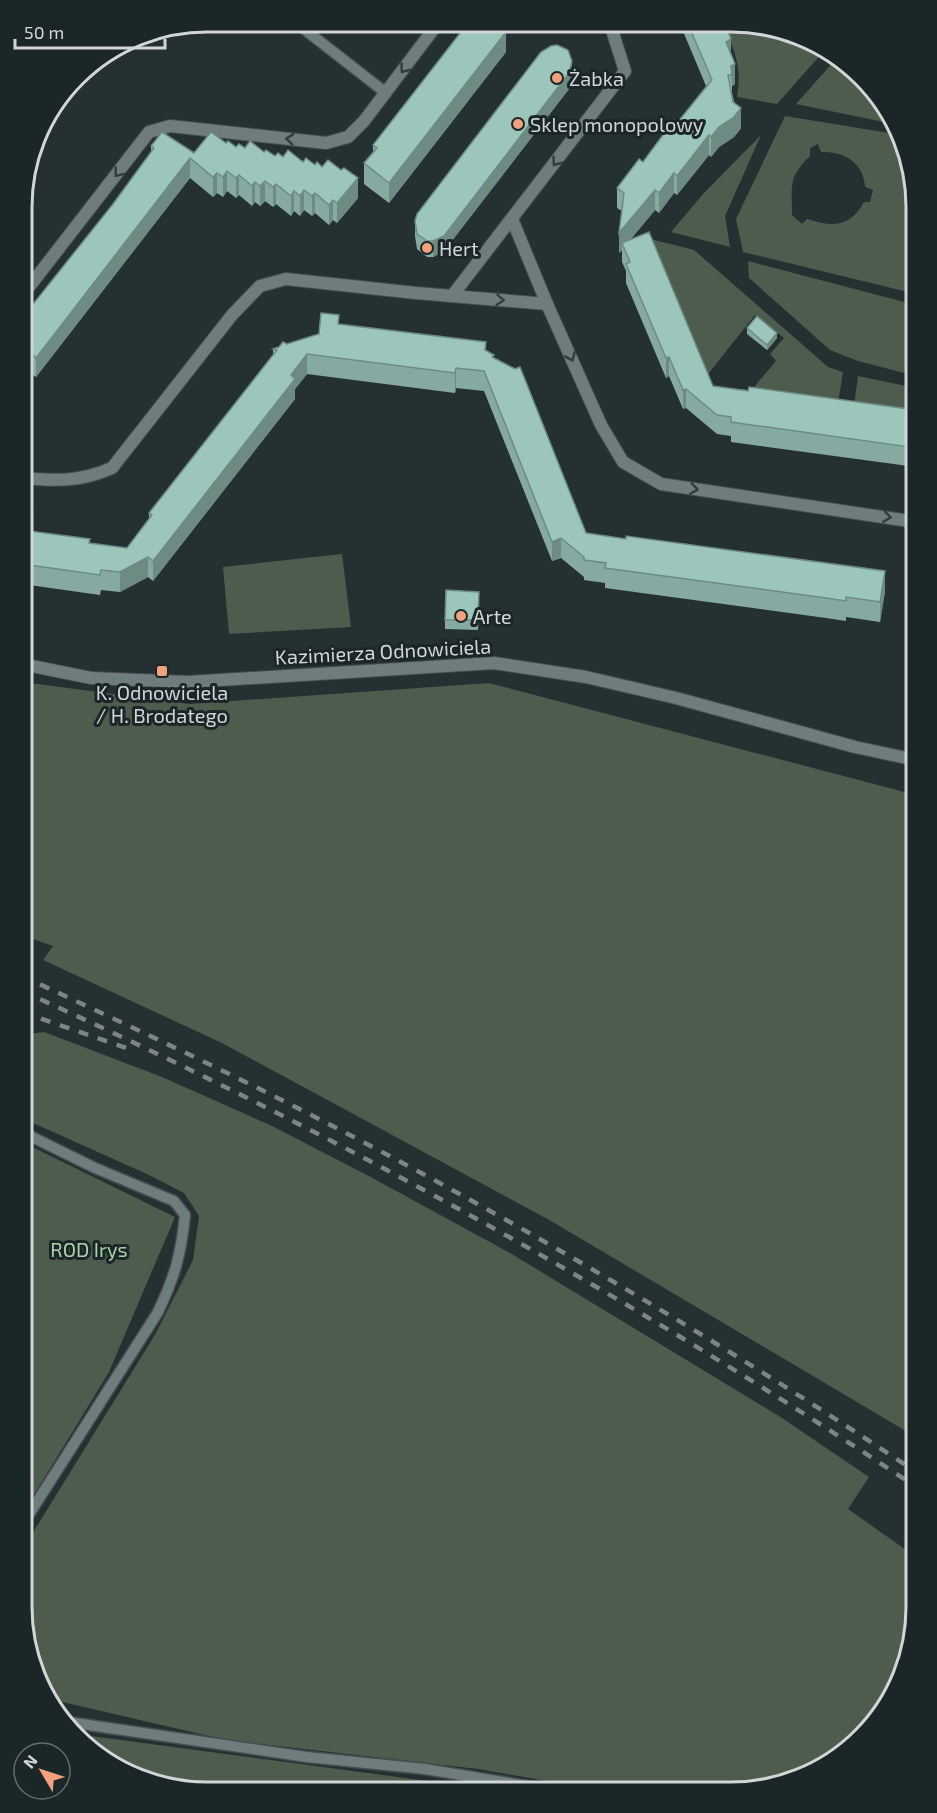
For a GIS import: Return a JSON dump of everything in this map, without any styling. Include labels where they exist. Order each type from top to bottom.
[{"type":"street","points":[[32,283],[149,132],[170,126],[326,143],[348,137],[386,93],[432,32]]},
{"type":"street","points":[[452,296],[625,71],[613,32]]},
{"type":"street","points":[[512,219],[601,425],[624,462],[660,484],[906,520]]},
{"type":"street","points":[[32,479],[58,482],[93,477],[112,468],[232,315],[260,286],[286,279],[547,303]]},
{"type":"street","name":"Kazimierza Odnowiciela","points":[[32,666],[91,678],[188,682],[494,663],[586,677],[643,690],[855,747],[906,758]]},
{"type":"lane","points":[[308,32],[386,93]]},
{"type":"lane","points":[[32,1137],[95,1168],[174,1201],[185,1215],[182,1249],[172,1282],[158,1312],[32,1510]]},
{"type":"lane","points":[[76,1723],[307,1757],[425,1769],[507,1782]]},
{"type":"green space","points":[[726,32],[765,35],[787,41],[819,56],[777,104],[737,97],[739,76]]},
{"type":"green space","points":[[832,64],[862,91],[883,122],[796,104]]},
{"type":"green space","points":[[785,116],[889,133],[902,172],[905,195],[906,292],[743,252],[736,219]],"holes":[[[818,144],[821,152],[845,156],[857,165],[865,187],[873,190],[870,202],[864,202],[853,217],[840,223],[832,224],[807,219],[802,224],[792,215],[795,176],[810,156],[810,148]]]},
{"type":"green space","points":[[761,135],[725,216],[730,247],[671,232],[703,194]]},
{"type":"green space","points":[[650,239],[694,250],[828,367],[843,372],[837,410],[749,393],[776,361],[770,354],[784,338],[755,315],[708,374]]},
{"type":"green space","points":[[748,261],[906,302],[906,373],[858,361],[830,350],[749,278]]},
{"type":"green space","points":[[858,376],[906,386],[906,421],[853,414]]},
{"type":"green space","points":[[342,554],[351,627],[229,634],[223,567]]},
{"type":"green space","points":[[32,683],[189,704],[489,683],[906,792],[905,1431],[551,1221],[222,1043],[43,960],[53,946],[32,939]]},
{"type":"green space","points":[[44,1032],[162,1077],[272,1126],[367,1175],[510,1253],[779,1416],[869,1477],[848,1509],[905,1549],[905,1618],[902,1641],[887,1684],[869,1713],[837,1745],[818,1758],[798,1768],[765,1778],[731,1782],[553,1782],[478,1769],[226,1740],[60,1701],[41,1663],[35,1641],[32,1618],[32,1534],[156,1333],[193,1260],[199,1216],[184,1193],[32,1122],[32,1034]]},
{"type":"green space","name":"ROD Irys","points":[[32,1147],[175,1217],[109,1372],[32,1498]]},
{"type":"green space","points":[[89,1736],[435,1782],[206,1782],[183,1780],[161,1776],[139,1768],[119,1758]]},
{"type":"building","points":[[461,32],[506,32],[389,183],[364,163],[377,148],[373,145]]},
{"type":"building","points":[[691,32],[728,32],[731,39],[726,42],[735,64],[731,66],[732,75],[728,75],[733,102],[741,108],[711,137],[709,135],[677,176],[674,173],[659,193],[655,190],[619,233],[624,193],[617,188],[639,159],[643,162],[674,120],[677,123],[712,80]]},
{"type":"building","points":[[557,45],[568,50],[572,61],[569,73],[444,236],[427,241],[417,234],[415,221],[417,214],[541,52]]},
{"type":"building","points":[[162,132],[194,153],[211,132],[236,147],[239,144],[245,148],[250,141],[264,152],[266,150],[275,156],[278,153],[283,157],[288,150],[303,162],[306,158],[315,165],[317,162],[322,167],[328,160],[341,170],[344,168],[358,178],[337,203],[333,200],[329,205],[315,193],[312,196],[304,190],[300,196],[294,191],[291,196],[276,184],[273,187],[265,181],[260,186],[255,182],[252,186],[239,175],[236,178],[227,171],[223,177],[217,173],[213,177],[190,158],[36,358],[32,356],[32,305],[113,204],[154,148],[151,146]]},
{"type":"building","points":[[649,232],[713,386],[748,391],[749,387],[906,409],[906,447],[731,422],[731,417],[717,415],[686,389],[683,390],[669,357],[666,358],[626,264],[630,262],[622,243]]},
{"type":"building","points":[[321,313],[339,315],[338,324],[486,342],[485,350],[494,355],[492,357],[515,369],[520,367],[586,533],[626,539],[626,536],[885,571],[880,602],[846,597],[846,601],[605,568],[606,563],[584,560],[584,557],[561,538],[552,542],[484,371],[456,368],[455,373],[307,354],[291,375],[295,379],[153,561],[148,557],[120,572],[101,570],[100,575],[32,565],[32,531],[90,539],[89,543],[127,548],[152,515],[149,513],[277,350],[273,349],[279,347],[283,342],[287,344],[319,334]]},
{"type":"building","points":[[757,316],[777,333],[767,345],[747,328]]},
{"type":"building","points":[[446,590],[479,592],[478,620],[445,620]]},
{"type":"railway","points":[[32,981],[265,1092],[419,1172],[635,1295],[777,1381],[905,1465]]},
{"type":"railway","points":[[32,996],[253,1101],[479,1220],[700,1349],[905,1480]]},
{"type":"railway","points":[[32,1015],[132,1050]]},
{"type":"place","name":"Żabka","points":[[557,78]]},
{"type":"place","name":"Sklep monopolowy","points":[[518,124]]},
{"type":"place","name":"Hert","points":[[427,248]]},
{"type":"place","name":"Arte","points":[[461,616]]},
{"type":"place","name":"K. Odnowiciela / H. Brodatego","points":[[162,671]]}]
